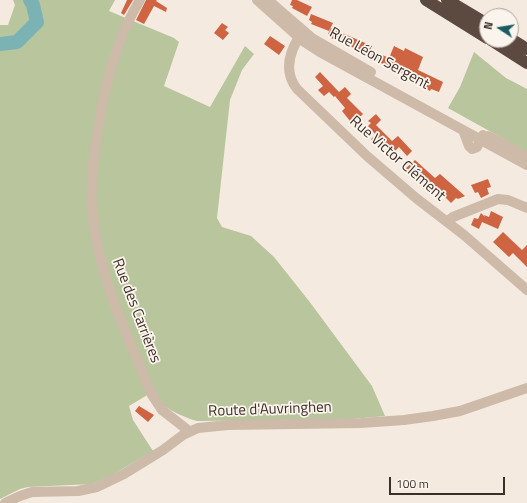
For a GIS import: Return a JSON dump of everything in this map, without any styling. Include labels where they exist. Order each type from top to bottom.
[{"type":"highway","points":[[426,0],[479,33]]},
{"type":"highway","points":[[447,0],[479,19]]},
{"type":"highway","points":[[504,48],[527,62]]},
{"type":"street","name":"Rue des Carrières","points":[[140,0],[120,42],[110,69],[106,87],[94,162],[92,195],[93,220],[99,254],[107,284],[152,395],[162,410],[189,431]]},
{"type":"street","name":"Rue Léon Sergent","points":[[256,0],[326,55],[463,130],[471,148],[476,148],[482,137]]},
{"type":"street","name":"Rue Léon Sergent","points":[[268,0],[301,34],[482,137],[527,165]]},
{"type":"street","name":"Rue Victor Clément","points":[[301,34],[293,48],[289,61],[290,76],[295,86],[368,156],[416,198],[448,221],[527,290]]},
{"type":"street","name":"Rue Léon Sergent","points":[[482,137],[527,157]]},
{"type":"street","points":[[448,221],[453,217],[498,198],[508,200],[527,208]]},
{"type":"street","name":"Route d'Auvringhen","points":[[5,503],[32,492],[78,491],[97,487],[130,470],[189,431],[203,427],[228,425],[369,423],[409,420],[460,411],[527,388]]},
{"type":"green space","points":[[13,0],[115,0],[109,11],[174,38],[179,42],[164,86],[210,107],[245,46],[254,54],[242,70],[230,100],[217,218],[222,227],[251,236],[274,257],[309,301],[372,386],[385,416],[352,419],[197,421],[171,410],[149,394],[129,406],[133,420],[153,451],[112,475],[92,484],[28,487],[20,489],[0,499],[0,25],[8,25],[15,5]]},
{"type":"green space","points":[[474,52],[506,78],[527,89],[527,152],[448,108],[460,87]]},
{"type":"building","points":[[127,0],[133,0],[124,15],[121,13]]},
{"type":"building","points":[[146,0],[157,0],[156,1],[167,8],[166,12],[154,6],[144,24],[136,20]]},
{"type":"building","points":[[292,0],[297,0],[312,7],[307,16],[292,8],[293,6],[290,5]]},
{"type":"building","points":[[311,14],[333,23],[329,31],[311,24],[312,22],[309,20]]},
{"type":"building","points":[[222,23],[228,27],[225,30],[229,33],[223,40],[214,33]]},
{"type":"building","points":[[331,28],[372,46],[368,54],[331,38],[332,36],[328,34]]},
{"type":"building","points":[[270,36],[285,46],[279,55],[264,44]]},
{"type":"building","points":[[394,46],[404,51],[405,48],[423,57],[418,70],[443,82],[439,92],[431,89],[430,91],[424,88],[426,84],[370,58],[373,51],[389,58]]},
{"type":"building","points":[[320,72],[339,92],[345,87],[351,94],[347,98],[363,114],[358,119],[355,116],[350,121],[342,111],[345,108],[335,96],[334,97],[329,92],[324,96],[318,90],[323,86],[315,77]]},
{"type":"building","points":[[376,114],[381,120],[376,125],[392,141],[398,136],[412,151],[407,156],[399,147],[394,152],[382,141],[377,145],[371,139],[376,135],[368,126],[371,123],[368,121]]},
{"type":"building","points":[[415,160],[435,178],[440,174],[465,196],[458,199],[456,198],[451,203],[426,178],[420,183],[405,169]]},
{"type":"building","points":[[488,179],[491,187],[487,188],[489,194],[481,198],[478,192],[475,193],[471,185]]},
{"type":"building","points":[[491,211],[503,217],[498,229],[482,222],[479,229],[471,225],[474,218],[478,219],[481,213],[485,217],[484,215],[489,217]]},
{"type":"building","points":[[503,232],[522,250],[527,245],[527,267],[513,253],[509,257],[493,242]]},
{"type":"building","points":[[139,406],[154,415],[148,422],[135,411]]},
{"type":"waterway","points":[[0,44],[17,42],[37,22],[33,5],[30,0]]}]
